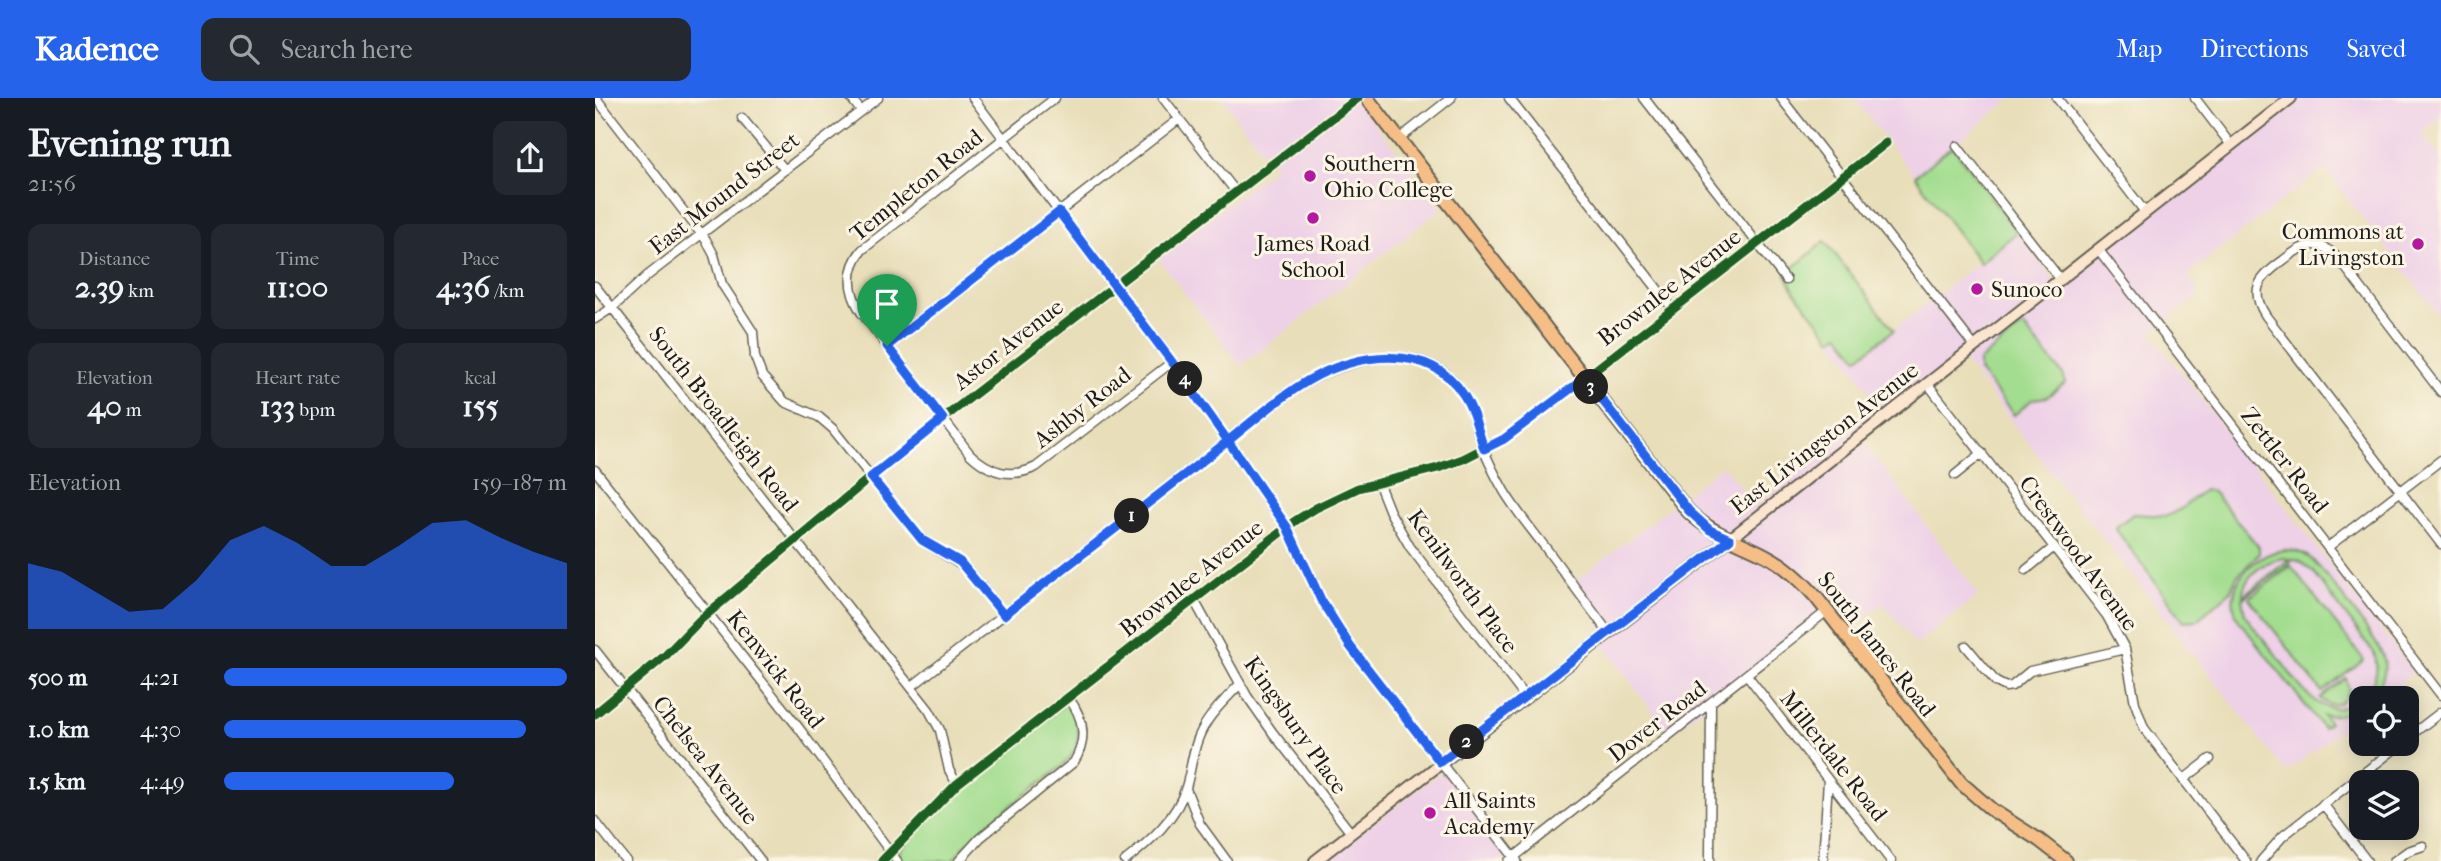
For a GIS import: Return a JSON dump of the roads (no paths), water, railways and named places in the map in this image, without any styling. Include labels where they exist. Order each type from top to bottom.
[{"type":"main road","name":"South James Road","points":[[1367,98],[1689,511],[1710,530],[1783,566],[1807,586],[1961,783],[1992,810],[2039,839],[2066,861]]},
{"type":"main road","name":"East Livingston Avenue","points":[[1315,861],[2291,98]]},
{"type":"street","points":[[596,98],[701,235],[713,256],[727,294],[753,332],[755,357],[762,376],[785,402],[826,422],[922,540],[960,562],[1004,615]]},
{"type":"street","points":[[851,98],[861,111]]},
{"type":"street","name":"East Mound Street","points":[[595,319],[878,98]]},
{"type":"street","points":[[973,98],[1172,362],[1228,441],[1287,527],[1321,600],[1350,646],[1514,860]]},
{"type":"street","name":"Templeton Road","points":[[887,346],[861,312],[850,285],[854,260],[870,242],[1055,98]]},
{"type":"street","points":[[1163,98],[1236,192]]},
{"type":"street","name":"Astor Avenue","points":[[595,714],[666,654],[708,613],[871,477],[1358,98]]},
{"type":"street","points":[[1399,139],[1451,98]]},
{"type":"street","points":[[1509,98],[1673,309]]},
{"type":"street","points":[[1644,98],[1786,280]]},
{"type":"street","points":[[1781,98],[1974,346]]},
{"type":"street","points":[[2057,98],[2145,212]]},
{"type":"street","points":[[2195,98],[2231,145]]},
{"type":"street","points":[[742,118],[785,170]]},
{"type":"street","points":[[943,419],[887,346],[1179,119]]},
{"type":"street","name":"Brownlee Avenue","points":[[882,861],[957,784],[1287,527],[1339,496],[1378,482],[1438,468],[1504,439],[1886,143]]},
{"type":"street","points":[[1957,146],[2060,279]]},
{"type":"street","points":[[2441,392],[2332,252],[2320,245],[2305,246],[2266,274],[2259,284],[2257,293],[2261,309],[2441,544]]},
{"type":"street","name":"Zettler Road","points":[[2098,249],[2441,695]]},
{"type":"street","name":"South Broadleigh Road","points":[[595,286],[929,710],[940,730],[949,770],[957,784]]},
{"type":"street","points":[[911,687],[1291,391],[1310,379],[1358,361],[1391,357],[1427,364],[1450,378],[1469,404],[1484,449],[1505,493],[1608,632]]},
{"type":"street","name":"Ashby Road","points":[[943,419],[979,463],[994,472],[1010,474],[1028,471],[1044,462],[1172,362]]},
{"type":"street","name":"Crestwood Avenue","points":[[1927,383],[2107,616],[2125,649],[2138,716],[2152,740],[2246,861]]},
{"type":"street","points":[[1955,475],[1982,453]]},
{"type":"street","points":[[2327,547],[2441,460]]},
{"type":"street","name":"Kenwick Road","points":[[595,470],[799,727],[897,861]]},
{"type":"street","name":"Kenilworth Place","points":[[1378,482],[1390,512],[1410,547],[1525,697]]},
{"type":"street","points":[[2026,570],[2054,547]]},
{"type":"street","name":"Kingsbury Place","points":[[1194,600],[1240,684],[1273,733],[1350,833]]},
{"type":"street","name":"Dover Road","points":[[1514,860],[1827,611]]},
{"type":"street","points":[[1966,646],[1996,682],[2006,687],[2012,686],[2030,671],[2125,649]]},
{"type":"street","name":"Chelsea Avenue","points":[[595,650],[761,861]]},
{"type":"street","name":"Millerdale Road","points":[[1747,675],[1891,861]]},
{"type":"street","points":[[1125,861],[1156,834],[1178,804],[1186,789],[1193,754],[1202,728],[1240,684]]},
{"type":"street","points":[[959,861],[979,838],[1074,762],[1083,739],[1083,727],[1079,714],[1068,697]]},
{"type":"street","points":[[1710,861],[1711,703]]},
{"type":"street","points":[[2419,729],[2441,712]]},
{"type":"street","points":[[2261,861],[2277,841],[2385,756]]},
{"type":"street","points":[[2183,780],[2210,759]]},
{"type":"street","points":[[1823,861],[1828,780]]},
{"type":"street","points":[[1186,789],[1201,824],[1227,861]]},
{"type":"street","points":[[2323,804],[2367,861]]},
{"type":"street","points":[[595,821],[626,861]]},
{"type":"street","points":[[2394,861],[2408,851],[2423,846]]},
{"type":"place","name":"Southern Ohio College","points":[[1310,176]]},
{"type":"place","name":"James Road School","points":[[1313,218]]},
{"type":"place","name":"Commons at Livingston","points":[[2418,244]]},
{"type":"place","name":"Sunoco","points":[[1977,289]]},
{"type":"place","name":"All Saints Academy","points":[[1430,813]]}]
